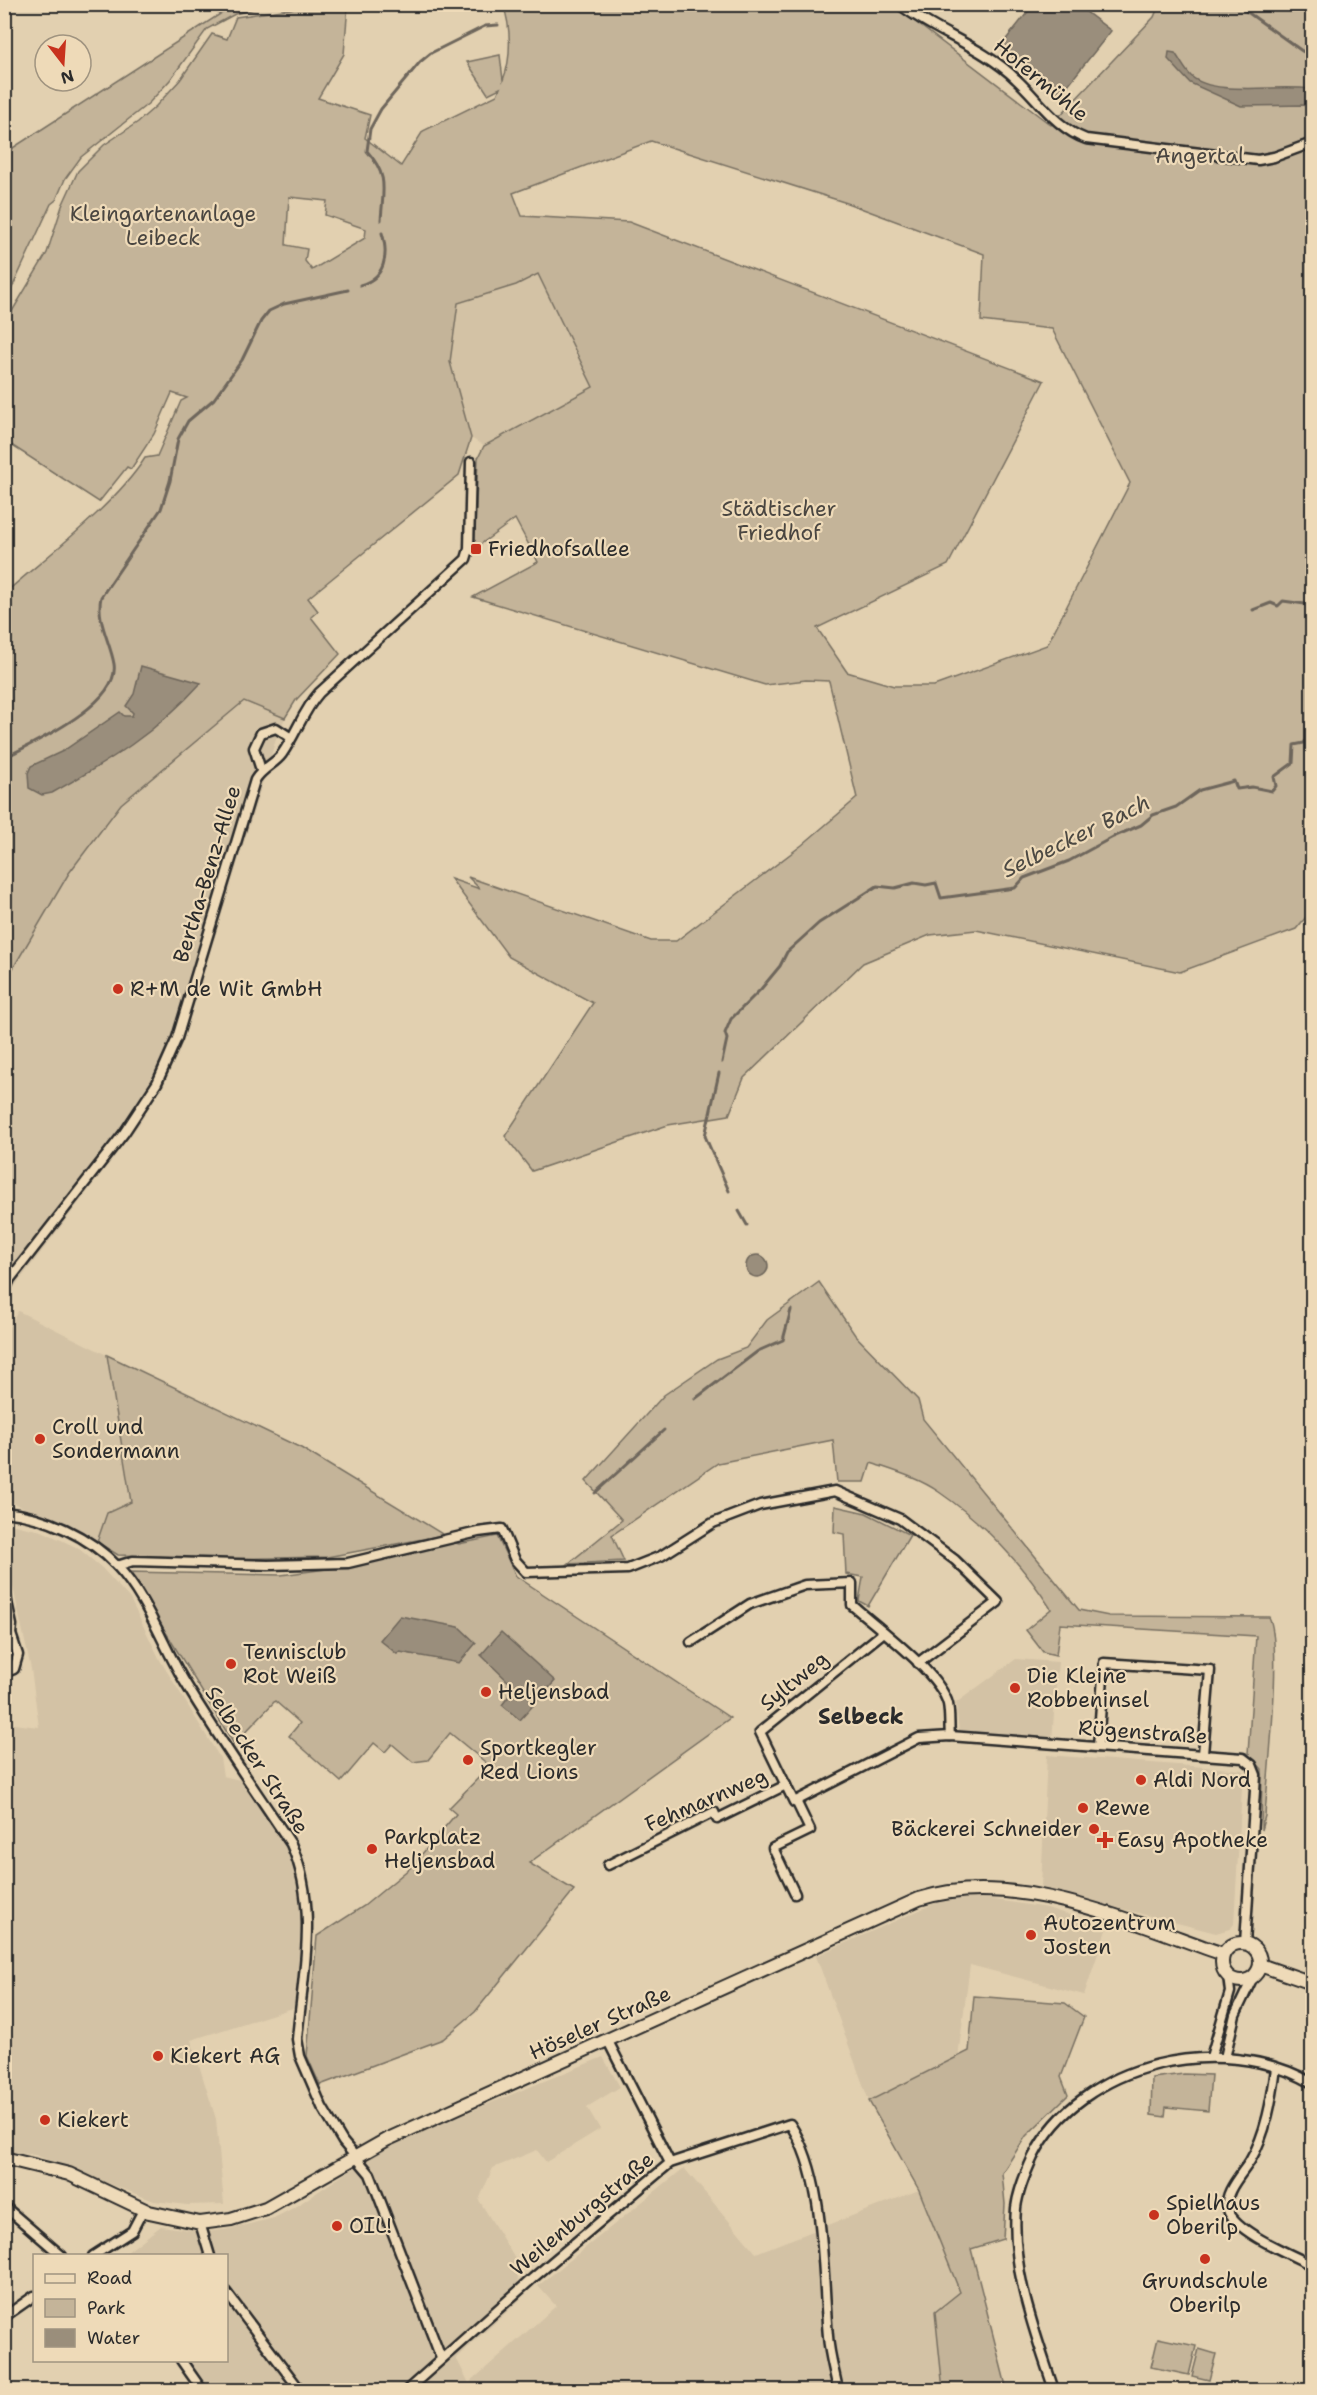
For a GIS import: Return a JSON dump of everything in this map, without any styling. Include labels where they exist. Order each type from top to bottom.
[{"type":"main road","name":"Höseler Straße","points":[[4,2158],[69,2174],[143,2210],[200,2223],[231,2219],[266,2208],[354,2157],[909,1903],[941,1891],[977,1888],[1050,1899],[1110,1915],[1223,1954]]},
{"type":"main road","points":[[1245,1943],[1257,1952],[1260,1965],[1253,1977],[1243,1981],[1228,1977],[1222,1968],[1223,1954],[1232,1944],[1245,1943]]},
{"type":"main road","points":[[1260,1965],[1312,1983]]},
{"type":"street","name":"Hofermühle","points":[[899,4],[919,20],[999,63],[1062,126],[1083,137],[1241,159],[1274,157],[1312,143]]},
{"type":"street","name":"Bertha-Benz-Allee","points":[[4,1292],[10,1279],[124,1133],[157,1083],[177,1038],[238,831],[255,780],[261,770],[281,755],[308,706],[328,684],[463,564],[469,549],[471,462]]},
{"type":"street","points":[[261,770],[254,748],[261,733],[276,728],[290,737]]},
{"type":"street","points":[[117,1566],[133,1561],[268,1565],[348,1563],[455,1537],[502,1529],[515,1560],[526,1572],[628,1569],[661,1556],[713,1523],[760,1505],[835,1491],[900,1519],[955,1560],[998,1602],[918,1663]]},
{"type":"street","name":"Selbecker Straße","points":[[4,1512],[44,1520],[66,1530],[117,1566],[138,1596],[185,1684],[291,1844],[298,1858],[306,1897],[308,1925],[297,2039],[300,2056],[322,2106],[354,2157],[370,2175],[441,2358]]},
{"type":"street","points":[[691,1642],[750,1604],[805,1585],[852,1583],[852,1605],[918,1663],[940,1687],[948,1702],[950,1736]]},
{"type":"street","points":[[4,1588],[8,1637],[17,1649],[17,1665],[14,1670],[4,1673]]},
{"type":"street","name":"Syltweg","points":[[795,1894],[772,1848],[810,1830],[760,1732],[884,1632]]},
{"type":"street","points":[[1098,1747],[1104,1663],[1210,1670],[1203,1754]]},
{"type":"street","name":"Rügenstraße","points":[[795,1802],[919,1738],[950,1736],[1243,1758],[1252,1765],[1256,1775],[1245,1943]]},
{"type":"street","name":"Fehmarnweg","points":[[608,1865],[714,1812],[717,1819],[786,1785]]},
{"type":"street","points":[[1218,2057],[1230,1992],[1228,1977]]},
{"type":"street","points":[[1218,2057],[1253,1977]]},
{"type":"street","points":[[608,2041],[670,2163]]},
{"type":"street","points":[[1054,2391],[1029,2316],[1016,2243],[1016,2207],[1029,2165],[1052,2126],[1066,2111],[1096,2090],[1156,2065],[1218,2057],[1250,2061],[1276,2068],[1312,2083]]},
{"type":"street","points":[[1276,2068],[1273,2092],[1262,2137],[1233,2187],[1227,2201],[1228,2210],[1239,2223],[1256,2235],[1312,2265]]},
{"type":"street","name":"Weilenburgstraße","points":[[407,2391],[441,2358],[670,2163],[790,2124],[801,2141],[814,2194],[828,2339],[838,2391]]},
{"type":"street","points":[[4,2206],[60,2254]]},
{"type":"street","points":[[96,2254],[132,2230],[143,2210]]},
{"type":"street","points":[[200,2223],[209,2254]]},
{"type":"street","points":[[228,2295],[300,2391]]},
{"type":"street","points":[[4,2317],[33,2297]]},
{"type":"street","points":[[182,2362],[202,2391]]},
{"type":"shaded area","points":[[538,274],[593,387],[484,446],[471,438],[450,362],[458,303],[516,285]]},
{"type":"shaded area","points":[[244,701],[285,718],[277,736],[178,1055],[140,1123],[9,1294],[5,1295],[4,982],[69,873],[122,803]]},
{"type":"shaded area","points":[[18,1311],[107,1355],[131,1503],[107,1514],[97,1542],[5,1499],[4,1336]]},
{"type":"shaded area","points":[[5,1523],[42,1531],[78,1548],[102,1568],[130,1599],[160,1660],[220,1758],[223,1776],[240,1780],[271,1817],[289,1853],[300,1886],[302,1919],[296,2007],[191,2040],[216,2119],[224,2204],[187,2205],[154,2201],[35,2155],[5,2151],[5,1723],[39,1727],[31,1669],[5,1551]]},
{"type":"shaded area","name":"Die Kleine Robbeninsel","points":[[1016,1659],[1058,1662],[1052,1740],[959,1732],[956,1703]]},
{"type":"shaded area","points":[[1047,1755],[1243,1770],[1234,1924],[1230,1929],[1216,1933],[1041,1888]]},
{"type":"shaded area","points":[[976,1897],[1047,1908],[1107,1927],[1084,1995],[970,1965],[959,2049],[960,2164],[982,2390],[206,2390],[186,2362],[228,2362],[228,2254],[125,2254],[161,2226],[206,2232],[274,2218],[295,2207],[370,2157],[417,2133],[603,2057],[620,2087],[587,2107],[600,2129],[546,2162],[537,2150],[493,2168],[479,2200],[515,2259],[521,2299],[456,2358],[469,2383],[556,2306],[538,2286],[684,2168],[756,2253],[919,2190],[869,2101],[816,1956],[940,1901]]},
{"type":"green space","points":[[234,5],[269,5],[235,14],[207,29],[170,80],[149,103],[81,157],[65,179],[56,200],[51,204],[5,303],[5,153]]},
{"type":"green space","points":[[316,5],[348,5],[344,54],[318,98],[370,115],[365,138],[401,166],[423,131],[497,95],[500,88],[488,94],[467,62],[500,55],[503,80],[508,62],[509,42],[508,22],[503,5],[893,5],[1051,125],[1154,17],[1159,5],[1312,5],[1312,910],[1296,929],[1180,972],[976,930],[930,935],[863,963],[744,1078],[729,1115],[668,1125],[532,1171],[505,1136],[593,1003],[509,957],[451,879],[480,889],[468,877],[651,941],[676,941],[802,845],[857,798],[829,681],[806,680],[765,685],[473,597],[538,562],[515,519],[474,549],[478,458],[484,446],[593,387],[538,274],[516,285],[458,303],[450,362],[471,438],[459,475],[308,598],[318,611],[311,617],[340,654],[296,700],[285,718],[244,701],[121,804],[69,873],[5,982],[5,593],[99,511],[145,458],[157,456],[181,401],[187,398],[172,393],[154,434],[131,469],[127,467],[99,502],[5,441],[5,323],[47,253],[62,206],[78,171],[104,145],[138,122],[156,106],[180,80],[212,34],[227,39],[236,17]],"holes":[[[651,141],[847,203],[984,254],[981,321],[1052,329],[1130,483],[1047,645],[934,686],[894,686],[847,672],[817,628],[948,565],[1044,381],[629,222],[522,216],[513,193]],[[289,197],[327,201],[325,215],[366,229],[365,238],[312,270],[305,261],[307,249],[286,245]]]},
{"type":"green space","points":[[819,1282],[855,1335],[918,1400],[923,1419],[1079,1610],[1109,1616],[1269,1617],[1275,1654],[1274,1682],[1265,1816],[1261,1830],[1262,1769],[1248,1754],[1256,1636],[1060,1624],[1056,1655],[1043,1652],[1026,1630],[1051,1609],[1028,1576],[1001,1545],[955,1504],[931,1487],[906,1475],[871,1463],[865,1482],[837,1482],[833,1440],[718,1463],[612,1535],[624,1561],[568,1564],[622,1520],[586,1481],[664,1395],[717,1359],[746,1348],[767,1320]]},
{"type":"green space","points":[[107,1355],[301,1448],[444,1535],[327,1557],[224,1559],[118,1555],[97,1542],[107,1513],[131,1502]]},
{"type":"green space","points":[[835,1506],[866,1513],[910,1535],[868,1606],[859,1601],[863,1577],[846,1574],[844,1534],[834,1532]]},
{"type":"green space","name":"Heljensbad","points":[[497,1536],[516,1576],[730,1718],[529,1863],[574,1890],[475,2012],[443,2039],[320,2085],[307,2056],[317,1936],[364,1906],[410,1868],[456,1814],[449,1808],[490,1766],[450,1733],[428,1760],[413,1762],[392,1744],[385,1752],[374,1743],[341,1782],[289,1736],[300,1723],[275,1701],[234,1744],[129,1572],[281,1575],[357,1565],[450,1541],[459,1544]]},
{"type":"green space","points":[[974,1996],[1065,2003],[1084,2017],[1061,2077],[1068,2095],[1026,2136],[1002,2173],[1005,2204],[1003,2239],[971,2249],[1007,2390],[943,2390],[935,2312],[960,2292],[919,2190],[869,2101],[969,2051]]},
{"type":"green space","points":[[1184,2074],[1211,2075],[1208,2111],[1166,2107],[1165,2117],[1151,2115],[1152,2078]]},
{"type":"green space","points":[[1158,2338],[1196,2346],[1189,2375],[1151,2367]]},
{"type":"green space","points":[[1199,2349],[1216,2354],[1209,2380],[1192,2376]]},
{"type":"water","points":[[1034,4],[1077,5],[1111,31],[1060,95],[1000,47]]},
{"type":"water","points":[[1169,52],[1175,53],[1191,76],[1215,86],[1310,89],[1312,91],[1312,113],[1304,105],[1241,106],[1190,83],[1168,59]]},
{"type":"water","points":[[141,666],[201,683],[149,732],[94,769],[52,793],[42,795],[29,788],[28,773],[31,766],[63,751],[120,712],[124,716],[132,716],[133,713],[126,706],[134,694]]},
{"type":"water","points":[[753,1255],[761,1255],[768,1262],[768,1270],[761,1277],[753,1277],[746,1270],[746,1262]]},
{"type":"water","points":[[400,1616],[459,1627],[476,1643],[459,1663],[400,1652],[397,1654],[380,1640]]},
{"type":"water","points":[[501,1632],[555,1681],[520,1720],[502,1705],[515,1688],[481,1655]]},
{"type":"waterway","points":[[1236,4],[1302,51],[1312,55]]},
{"type":"waterway","points":[[381,220],[382,176],[367,151],[370,129],[381,109],[420,62],[431,53],[485,26],[498,25]]},
{"type":"waterway","points":[[360,285],[375,277],[383,265],[385,250],[382,233]]},
{"type":"waterway","points":[[12,754],[76,718],[105,692],[113,678],[114,664],[100,614],[101,597],[161,509],[170,481],[178,439],[188,421],[214,399],[242,360],[261,321],[269,311],[284,304],[348,290]]},
{"type":"waterway","points":[[1253,610],[1271,603],[1278,606],[1283,601],[1312,605]]},
{"type":"waterway","name":"Selbecker Bach","points":[[722,1062],[727,1039],[725,1033],[731,1019],[761,989],[780,966],[787,952],[819,923],[877,886],[895,888],[914,883],[926,885],[936,883],[941,898],[1015,888],[1024,878],[1069,861],[1141,825],[1153,815],[1176,807],[1200,790],[1234,781],[1237,789],[1252,787],[1272,791],[1276,786],[1274,777],[1293,763],[1294,745],[1304,743],[1312,734]]},
{"type":"waterway","name":"Selbecker Bach","points":[[719,1073],[705,1136],[729,1191]]},
{"type":"waterway","name":"Selbecker Bach","points":[[739,1211],[747,1225]]},
{"type":"waterway","name":"Selbecker Bach","points":[[695,1399],[758,1351],[783,1340],[791,1310]]},
{"type":"waterway","name":"Selbecker Bach","points":[[595,1493],[664,1430]]},
{"type":"place","name":"Friedhofsallee","points":[[476,549]]},
{"type":"place","name":"R+M de Wit GmbH","points":[[118,989]]},
{"type":"place","name":"Croll und Sondermann","points":[[40,1439]]},
{"type":"place","name":"Tennisclub Rot Weiß","points":[[231,1664]]},
{"type":"place","name":"Die Kleine Robbeninsel","points":[[1015,1688]]},
{"type":"place","name":"Heljensbad","points":[[486,1692]]},
{"type":"place","name":"Sportkegler Red Lions","points":[[468,1760]]},
{"type":"place","name":"Aldi Nord","points":[[1141,1780]]},
{"type":"place","name":"Rewe","points":[[1083,1808]]},
{"type":"place","name":"Bäckerei Schneider","points":[[1094,1829]]},
{"type":"place","name":"Easy Apotheke","points":[[1105,1840]]},
{"type":"place","name":"Parkplatz Heljensbad","points":[[372,1849]]},
{"type":"place","name":"Autozentrum Josten","points":[[1031,1935]]},
{"type":"place","name":"Kiekert AG","points":[[158,2056]]},
{"type":"place","name":"Kiekert","points":[[45,2120]]},
{"type":"place","name":"Spielhaus Oberilp","points":[[1154,2215]]},
{"type":"place","name":"OIL!","points":[[337,2226]]},
{"type":"place","name":"Grundschule Oberilp","points":[[1205,2259]]},
{"type":"district","name":"Selbeck","points":[[861,1716]]},
{"type":"park label","name":"Angertal","points":[[1200,156]]},
{"type":"park label","name":"Kleingartenanlage Leibeck","points":[[163,226]]},
{"type":"park label","name":"Städtischer Friedhof","points":[[779,521]]}]
